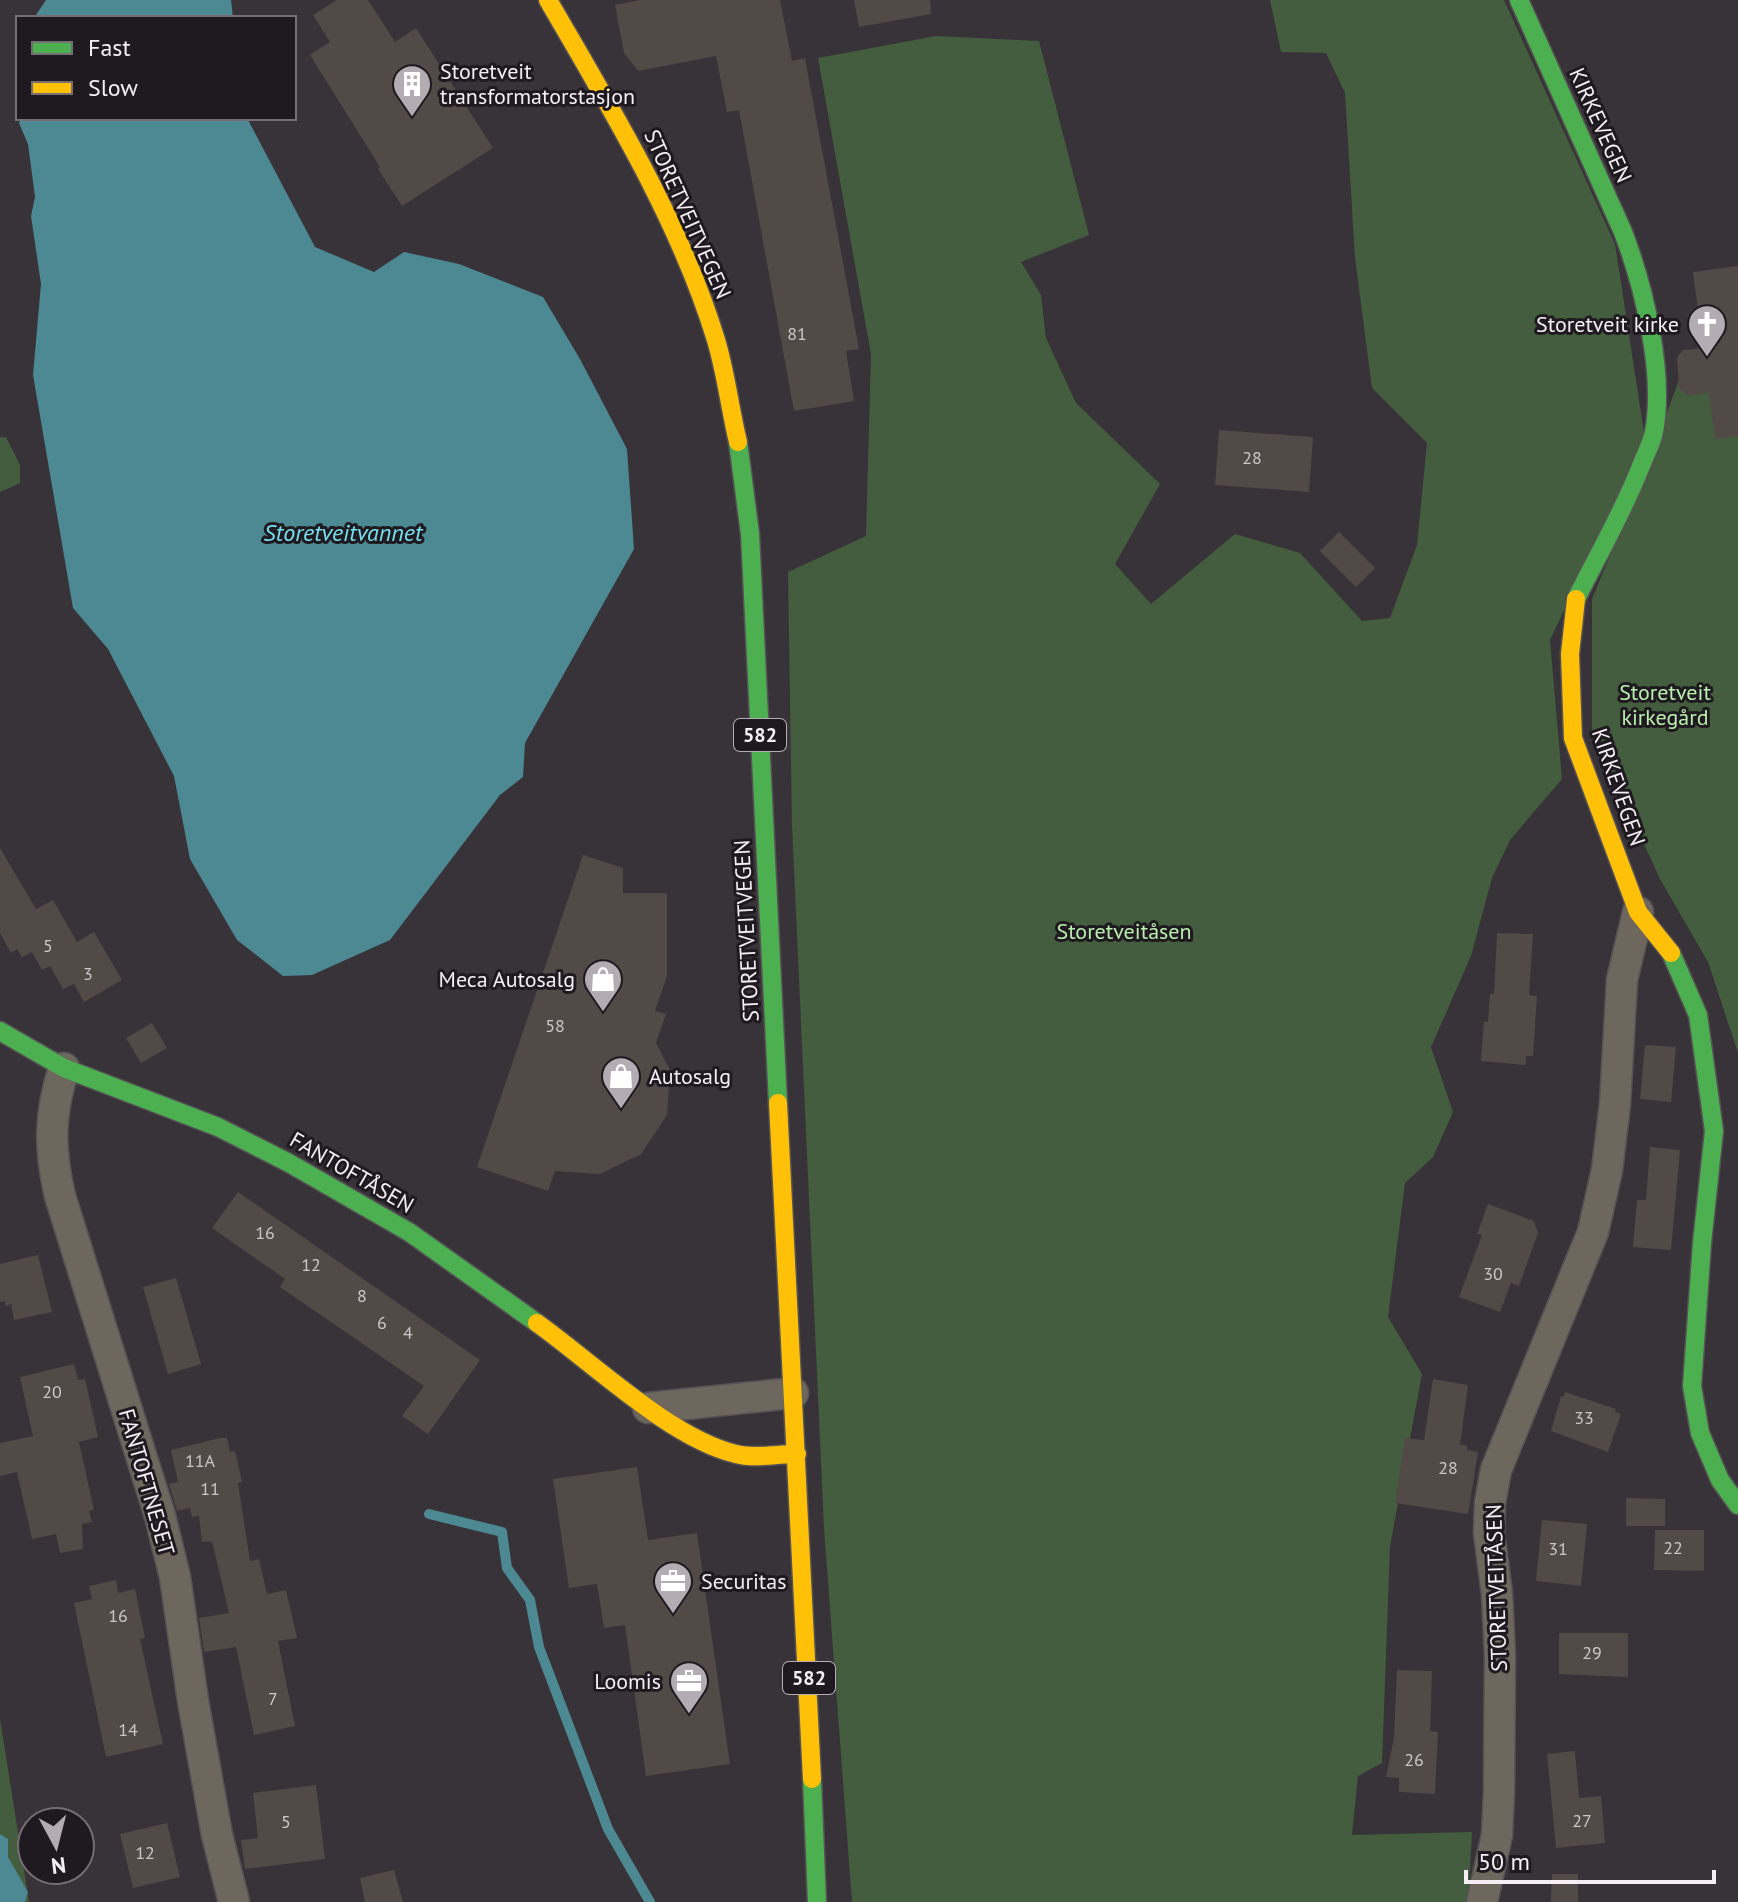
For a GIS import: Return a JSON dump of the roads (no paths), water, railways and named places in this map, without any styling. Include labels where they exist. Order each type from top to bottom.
[{"type":"street","name":"STORETVEITVEGEN","points":[[548,0],[637,154],[697,284],[717,343],[743,467],[750,534],[808,1650],[817,1902]]},
{"type":"street","name":"KIRKEVEGEN","points":[[1519,0],[1628,245],[1638,271],[1652,339],[1656,398],[1654,433],[1629,497],[1576,599],[1570,654],[1573,738],[1638,912],[1673,955],[1698,1015],[1714,1131],[1692,1386],[1700,1433],[1720,1480],[1738,1505]]},
{"type":"street","name":"STORETVEITÅSEN","points":[[1482,1902],[1497,1835],[1499,1791],[1500,1656],[1497,1594],[1489,1533],[1490,1503],[1496,1470],[1593,1232],[1607,1170],[1615,1104],[1622,980],[1638,912]]},
{"type":"street","name":"FANTOFTÅSEN","points":[[0,1031],[64,1068],[218,1127],[289,1163],[409,1232],[555,1336],[648,1408],[690,1435],[737,1455],[797,1454]]},
{"type":"street","name":"FANTOFTNESET","points":[[64,1068],[54,1101],[52,1163],[160,1516],[175,1577],[217,1835],[234,1902]]},
{"type":"street","points":[[648,1408],[793,1393]]},
{"type":"water","points":[[46,0],[231,0],[233,16],[35,16]]},
{"type":"water","name":"Storetveitvannet","points":[[20,120],[248,120],[315,247],[374,272],[404,252],[459,264],[543,297],[627,449],[634,549],[525,743],[523,777],[500,795],[390,940],[312,975],[283,976],[237,940],[190,859],[174,776],[108,649],[73,608],[33,375],[41,284],[31,216],[35,197],[28,144]]},
{"type":"water","points":[[0,1834],[8,1839],[8,1857],[16,1871],[16,1886],[25,1886],[28,1892],[25,1902],[0,1902]]},
{"type":"waterway","points":[[429,1514],[502,1532],[507,1568],[530,1600],[539,1647],[608,1829],[650,1902]]},
{"type":"place","name":"Storetveit transformatorstasjon","points":[[412,118]]},
{"type":"place","name":"Storetveit kirke","points":[[1707,358]]},
{"type":"place","name":"Meca Autosalg","points":[[603,1013]]},
{"type":"place","name":"Autosalg","points":[[621,1110]]},
{"type":"place","name":"Securitas","points":[[673,1615]]},
{"type":"place","name":"Loomis","points":[[689,1715]]},
{"type":"park label","name":"Storetveit kirkegård","points":[[1665,704]]},
{"type":"park label","name":"Storetveitåsen","points":[[1124,931]]}]
